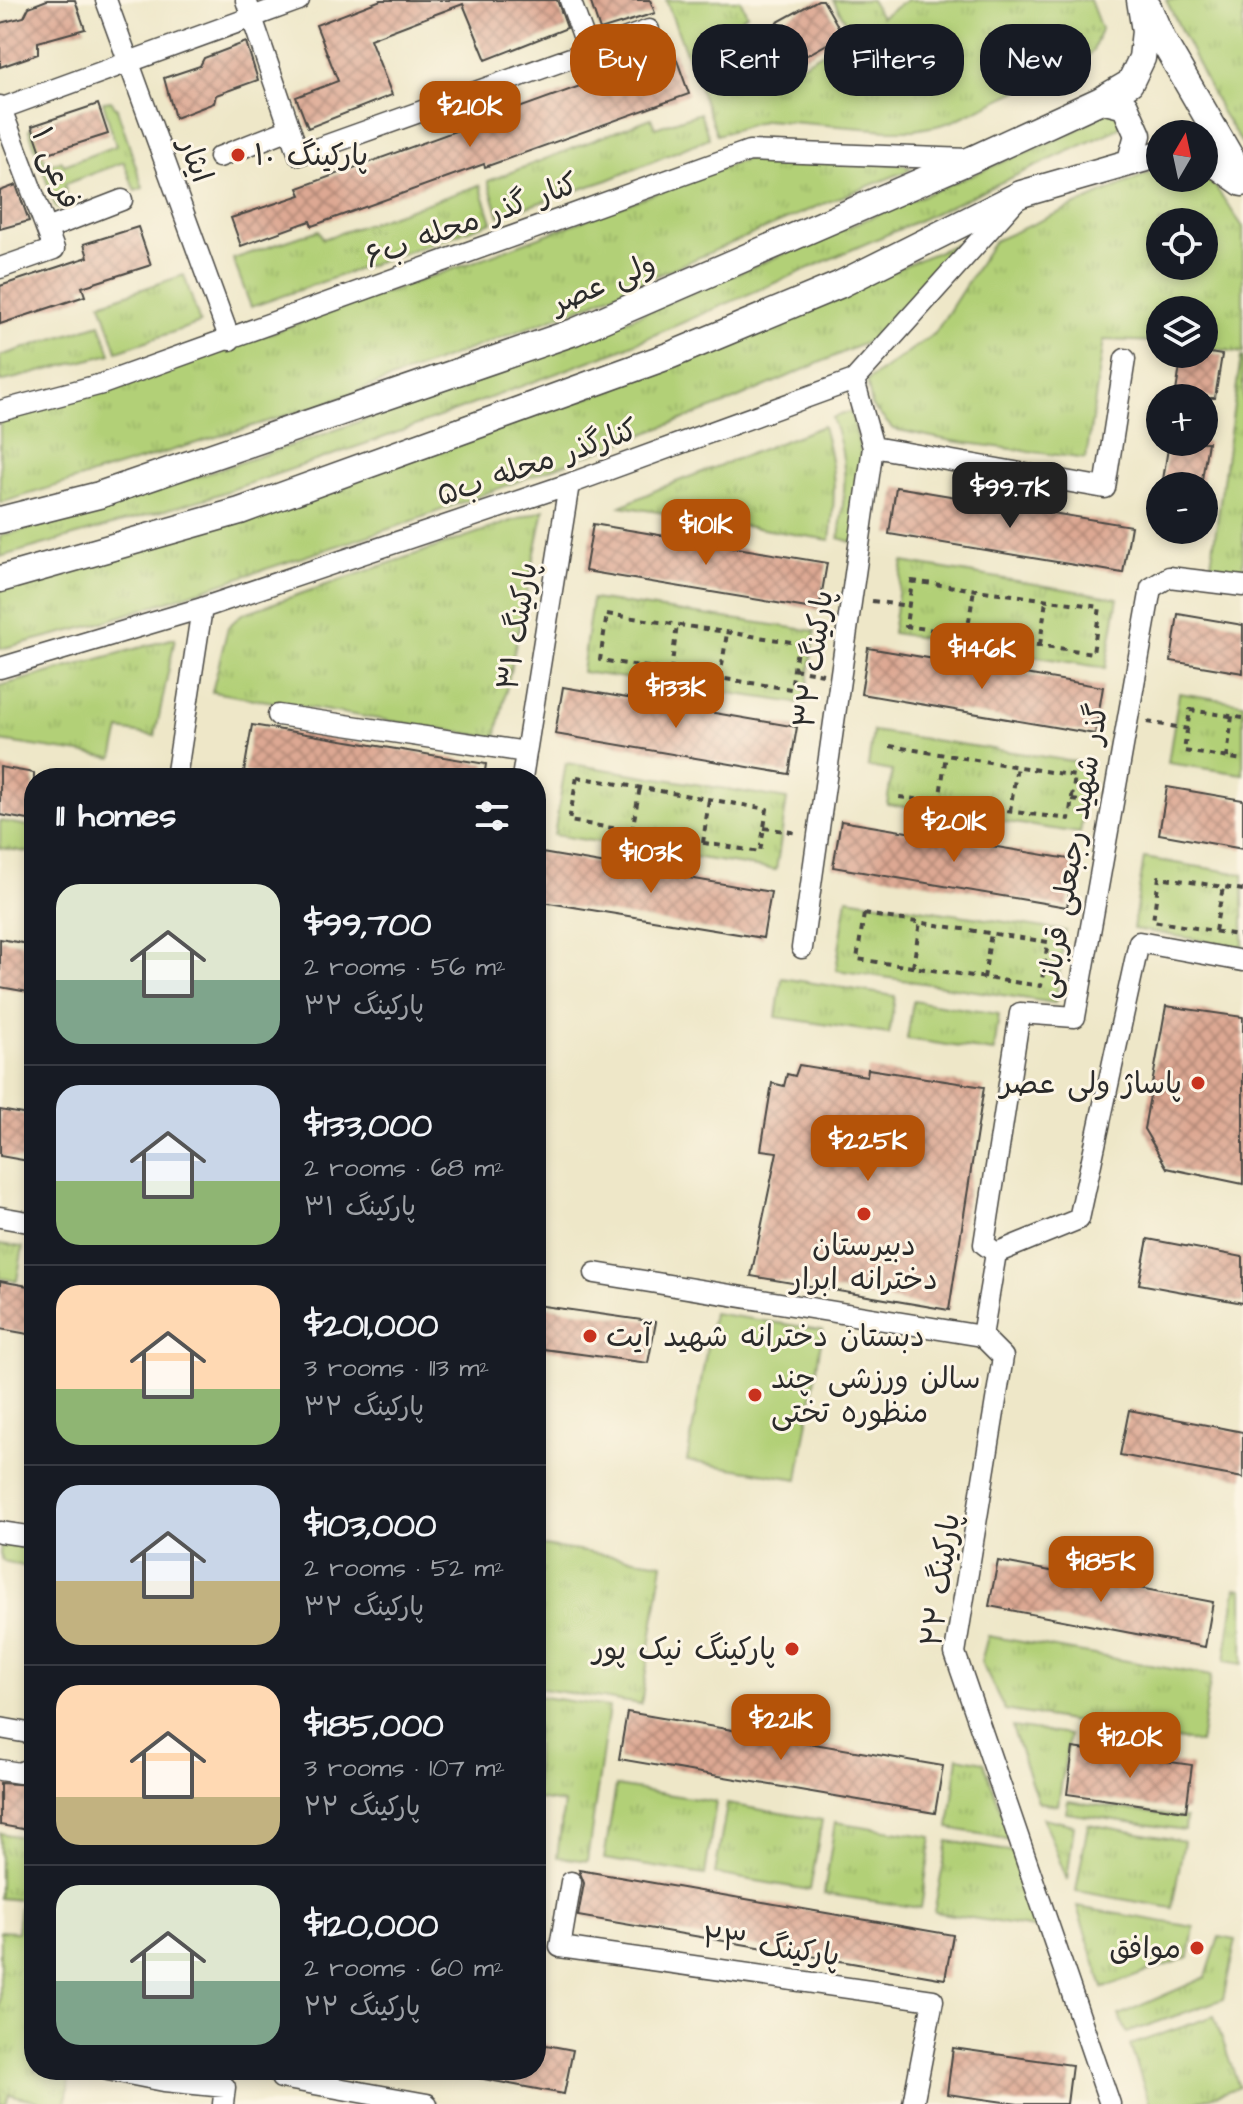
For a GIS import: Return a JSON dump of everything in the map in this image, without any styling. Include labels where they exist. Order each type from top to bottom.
[{"type":"main road","name":"ولی عصر","points":[[0,520],[99,495],[574,332],[973,159],[1101,100],[1130,83],[1142,58],[1145,31],[1142,0]]},
{"type":"main road","points":[[1142,0],[1243,181]]},
{"type":"main road","points":[[1101,100],[1125,106],[1138,135],[1131,160]]},
{"type":"main road","points":[[0,579],[240,511],[671,355],[839,285],[1021,194],[1146,157]]},
{"type":"main road","points":[[1218,166],[1243,181]]},
{"type":"street","name":"ایثار","points":[[106,0],[230,340]]},
{"type":"street","points":[[0,108],[129,64],[249,9],[299,0]]},
{"type":"street","points":[[570,0],[579,24]]},
{"type":"street","points":[[249,9],[299,155],[570,59]]},
{"type":"street","name":"فرعی ۱","points":[[0,108],[54,249],[0,268]]},
{"type":"street","points":[[219,157],[290,129]]},
{"type":"street","name":"کنار گذر محله ب۶","points":[[0,411],[102,384],[230,340],[749,151],[973,159]]},
{"type":"street","name":"کنارگذر محله ب۵","points":[[0,668],[202,608],[569,484],[854,380],[1021,194]]},
{"type":"street","points":[[47,229],[122,200]]},
{"type":"street","points":[[873,447],[1105,488],[1125,359]]},
{"type":"street","name":"پارکینگ ۳۲","points":[[802,948],[873,447],[854,380]]},
{"type":"street","name":"پارکینگ ۳۱","points":[[524,768],[569,484]]},
{"type":"street","name":"گذر شهید رجبعلی قربانی","points":[[996,1253],[984,1244],[1020,1013],[1075,1017],[1151,588],[1169,577],[1243,586]]},
{"type":"street","points":[[178,768],[202,608]]},
{"type":"street","points":[[278,715],[526,752]]},
{"type":"street","points":[[595,1273],[982,1336],[996,1253],[1079,1219],[1139,942],[1243,961]]},
{"type":"street","points":[[0,1217],[24,1221]]},
{"type":"street","name":"پارکینگ ۲۲","points":[[982,1336],[1003,1357],[955,1653],[1110,2104]]},
{"type":"street","points":[[0,1532],[24,1536]]},
{"type":"street","points":[[0,1728],[24,1732]]},
{"type":"street","points":[[0,1770],[24,1771]]},
{"type":"street","name":"پارکینگ ۲۳","points":[[571,1882],[560,1947],[933,2000],[913,2104]]},
{"type":"street","points":[[187,2080],[225,2087],[223,2104]]},
{"type":"street","points":[[292,2080],[427,2104]]},
{"type":"path","points":[[912,581],[1046,600],[1100,607],[1093,653],[906,626],[912,581]]},
{"type":"path","points":[[967,635],[974,589]]},
{"type":"path","points":[[852,598],[909,606]]},
{"type":"path","points":[[1040,645],[1046,600]]},
{"type":"path","points":[[607,614],[727,632],[798,643],[791,689],[600,660],[607,614]]},
{"type":"path","points":[[671,671],[677,625]]},
{"type":"path","points":[[720,678],[727,632]]},
{"type":"path","points":[[794,669],[840,678]]},
{"type":"path","points":[[1243,718],[1190,710],[1184,751],[1243,760]]},
{"type":"path","points":[[1227,758],[1232,716]]},
{"type":"path","points":[[1127,719],[1188,729]]},
{"type":"path","points":[[890,746],[1075,776],[1069,819],[899,797]]},
{"type":"path","points":[[939,802],[946,755]]},
{"type":"path","points":[[1010,812],[1017,766]]},
{"type":"path","points":[[577,777],[709,799],[767,809],[760,852],[569,821],[577,777]]},
{"type":"path","points":[[632,831],[640,787]]},
{"type":"path","points":[[703,843],[709,799]]},
{"type":"path","points":[[764,828],[818,835]]},
{"type":"path","points":[[1243,890],[1159,877],[1153,921],[1243,936]]},
{"type":"path","points":[[1215,931],[1223,887]]},
{"type":"path","points":[[864,914],[991,933],[1048,942],[1041,986],[857,959],[864,914]]},
{"type":"path","points":[[913,967],[920,922]]},
{"type":"path","points":[[984,978],[991,933]]},
{"type":"green space","points":[[666,0],[740,0],[747,14],[739,20],[741,24],[692,24],[692,69]]},
{"type":"green space","points":[[833,0],[871,0],[881,17],[907,0],[1090,0],[1101,29],[1091,53],[1091,24],[980,24],[980,96],[1007,96],[951,122],[914,130],[887,130],[766,120],[717,135],[702,96],[808,96],[808,61],[824,52],[824,96],[964,96],[964,24],[847,24]]},
{"type":"green space","points":[[1166,0],[1243,0],[1243,145],[1221,111]]},
{"type":"green space","points":[[111,101],[117,109],[143,188],[135,191],[124,162],[65,184],[68,209],[56,208],[29,130],[35,127],[46,165],[62,161],[64,165],[116,146],[103,102]]},
{"type":"green space","points":[[1107,112],[1114,113],[1120,119],[1119,128],[902,228],[619,350],[385,437],[207,498],[0,557],[0,536],[116,504],[319,436],[553,351],[1069,134]]},
{"type":"green space","points":[[700,113],[709,138],[608,180],[499,216],[488,181],[651,118],[655,128]]},
{"type":"green space","points":[[754,156],[902,164],[912,169],[588,305],[321,405],[0,503],[0,417],[177,366],[473,262]]},
{"type":"green space","points":[[1146,174],[1146,192],[1218,191],[1243,227],[1243,353],[1218,349],[1218,296],[1146,296],[1146,342],[1104,340],[1086,459],[952,441],[893,429],[872,406],[867,381],[935,333],[994,241]]},
{"type":"green space","points":[[480,185],[492,222],[251,307],[233,259],[319,230],[323,239]]},
{"type":"green space","points":[[956,244],[940,274],[881,336],[727,403],[404,524],[94,625],[0,649],[0,589],[593,396]]},
{"type":"green space","points":[[184,275],[200,323],[117,351],[101,303]]},
{"type":"green space","points":[[100,324],[111,354],[0,382],[0,356]]},
{"type":"green space","points":[[1243,357],[1243,575],[1210,571],[1214,544],[1218,544],[1218,516]]},
{"type":"green space","points":[[851,411],[863,462],[857,544],[839,538],[844,463],[832,418]]},
{"type":"green space","points":[[823,426],[834,482],[830,540],[621,506],[663,487]]},
{"type":"green space","points":[[544,510],[496,738],[212,692],[228,627],[242,614]]},
{"type":"green space","points":[[903,562],[1118,598],[1106,668],[892,633]]},
{"type":"green space","points":[[592,599],[815,631],[805,704],[582,672]]},
{"type":"green space","points":[[175,638],[155,736],[120,730],[113,758],[0,741],[0,686]]},
{"type":"green space","points":[[1179,693],[1243,703],[1243,774],[1168,763]]},
{"type":"green space","points":[[873,731],[1091,764],[1080,833],[887,804],[892,771],[868,767]]},
{"type":"green space","points":[[566,763],[787,799],[776,870],[554,835]]},
{"type":"green space","points":[[0,821],[24,825],[24,852],[0,848]]},
{"type":"green space","points":[[1144,858],[1243,874],[1243,947],[1133,929]]},
{"type":"green space","points":[[847,898],[1065,931],[1055,1003],[836,970]]},
{"type":"green space","points":[[782,978],[895,996],[889,1034],[776,1017]]},
{"type":"green space","points":[[913,1001],[999,1014],[994,1052],[907,1039]]},
{"type":"green space","points":[[0,1244],[23,1247],[17,1281],[0,1278]]},
{"type":"green space","name":"سالن ورزشی چند منظوره تختی","points":[[713,1313],[823,1330],[798,1479],[687,1461]]},
{"type":"green space","points":[[2,1541],[24,1543],[24,1566],[3,1561],[0,1554]]},
{"type":"green space","points":[[546,1546],[663,1563],[641,1704],[546,1690]]},
{"type":"green space","points":[[1236,1588],[1243,1589],[1243,1664],[1225,1661]]},
{"type":"green space","points":[[988,1636],[1211,1676],[1200,1743],[1005,1710],[981,1662]]},
{"type":"green space","points":[[546,1698],[609,1707],[587,1861],[557,1857],[564,1803],[546,1800]]},
{"type":"green space","points":[[1012,1727],[1069,1735],[1058,1805],[1038,1802]]},
{"type":"green space","points":[[958,1757],[984,1762],[1011,1840],[949,1828]]},
{"type":"green space","points":[[616,1786],[716,1802],[705,1875],[604,1859]]},
{"type":"green space","points":[[1068,1801],[1186,1818],[1185,1830],[1066,1813]]},
{"type":"green space","points":[[727,1804],[822,1820],[810,1890],[715,1874]]},
{"type":"green space","points":[[1043,1818],[1074,1825],[1067,1880]]},
{"type":"green space","points":[[835,1822],[932,1837],[921,1908],[824,1894]]},
{"type":"green space","points":[[1088,1824],[1184,1841],[1172,1908],[1076,1891]]},
{"type":"green space","points":[[0,1833],[24,1837],[24,2080],[69,2080],[66,2104],[50,2104],[9,2094],[6,2104],[0,2104],[0,1931],[17,1932],[21,1900],[0,1898]]},
{"type":"green space","points":[[948,1841],[1014,1852],[1040,1929],[934,1912]]},
{"type":"green space","points":[[1077,1907],[1194,1927],[1189,1957],[1103,1988]]},
{"type":"green space","points":[[1219,1937],[1236,1940],[1223,1999],[1127,2033],[1119,2015],[1206,1977]]},
{"type":"green space","points":[[1214,2016],[1239,2087],[1191,2104],[1150,2104],[1130,2045]]},
{"type":"building","points":[[47,0],[75,0],[85,29],[38,42],[38,54],[0,67],[0,23],[24,17],[29,7]]},
{"type":"building","points":[[381,0],[557,0],[567,28],[486,60],[463,4],[370,39],[392,95],[308,128],[296,97],[338,81],[316,25]]},
{"type":"building","points":[[590,0],[650,0],[655,13],[619,24],[598,24]]},
{"type":"building","points":[[823,0],[837,24],[824,24],[824,46],[808,55],[808,24],[774,24]]},
{"type":"building","points":[[246,42],[258,80],[216,95],[214,103],[175,118],[164,78],[200,66],[204,58]]},
{"type":"building","points":[[676,58],[689,94],[312,226],[310,221],[241,246],[231,218],[301,195],[298,188],[570,90],[570,96],[676,96]]},
{"type":"building","points":[[98,104],[108,134],[42,155],[32,126]]},
{"type":"building","points":[[16,185],[29,221],[0,229],[0,191]]},
{"type":"building","points":[[138,227],[151,265],[82,287],[85,296],[0,324],[0,286],[88,257],[84,244]]},
{"type":"building","points":[[1218,354],[1222,355],[1217,384],[1177,384],[1180,368],[1218,368]]},
{"type":"building","points":[[1167,456],[1206,456],[1203,472],[1164,472]]},
{"type":"building","points":[[896,487],[1131,526],[1123,573],[889,534]]},
{"type":"building","points":[[593,524],[827,563],[819,610],[585,571]]},
{"type":"building","points":[[1178,614],[1243,625],[1243,673],[1171,661]]},
{"type":"building","points":[[868,648],[1103,687],[1095,734],[861,694]]},
{"type":"building","points":[[563,687],[797,727],[789,774],[555,734]]},
{"type":"building","points":[[252,725],[486,764],[485,768],[245,768]]},
{"type":"building","points":[[0,767],[24,771],[24,819],[0,815]]},
{"type":"building","points":[[1167,787],[1243,800],[1243,849],[1159,834]]},
{"type":"building","points":[[841,821],[1075,860],[1067,907],[833,867]]},
{"type":"building","points":[[546,854],[771,892],[763,938],[546,903]]},
{"type":"building","points":[[0,939],[24,943],[24,991],[0,987]]},
{"type":"building","name":"پاساژ ولی عصر","points":[[1166,1006],[1243,1017],[1243,1184],[1167,1168],[1144,1129]]},
{"type":"building","name":"دبیرستان دخترانه ابرار","points":[[799,1065],[867,1076],[868,1069],[984,1087],[949,1310],[751,1276],[777,1152],[761,1150],[772,1083],[784,1086],[787,1074],[795,1076]]},
{"type":"building","points":[[0,1110],[24,1114],[24,1160],[0,1156]]},
{"type":"building","points":[[1148,1239],[1243,1257],[1243,1303],[1139,1284]]},
{"type":"building","points":[[0,1281],[24,1285],[24,1333],[0,1329]]},
{"type":"building","points":[[546,1306],[656,1322],[648,1363],[546,1349]]},
{"type":"building","points":[[1129,1410],[1243,1432],[1243,1478],[1120,1455]]},
{"type":"building","points":[[998,1561],[1213,1602],[1205,1647],[989,1606]]},
{"type":"building","points":[[627,1712],[943,1766],[935,1813],[619,1759]]},
{"type":"building","points":[[1073,1748],[1192,1765],[1186,1811],[1067,1794]]},
{"type":"building","points":[[0,1783],[24,1784],[24,1829],[0,1825]]},
{"type":"building","points":[[579,1870],[953,1935],[945,1979],[578,1916],[584,1883]]},
{"type":"building","points":[[546,2045],[573,2050],[564,2094],[489,2080],[546,2080]]},
{"type":"building","points":[[953,2048],[1072,2065],[1067,2104],[1018,2104],[947,2094]]},
{"type":"place","name":"پارکینگ ۱۰","points":[[238,155]]},
{"type":"place","name":"پاساژ ولی عصر","points":[[1198,1083]]},
{"type":"place","name":"دبیرستان دخترانه ابرار","points":[[864,1214]]},
{"type":"place","name":"دبستان دخترانه شهید آیت","points":[[590,1336]]},
{"type":"place","name":"سالن ورزشی چند منظوره تختی","points":[[755,1395]]},
{"type":"place","name":"پارکینگ نیک پور","points":[[792,1649]]},
{"type":"place","name":"موافق","points":[[1197,1948]]}]
